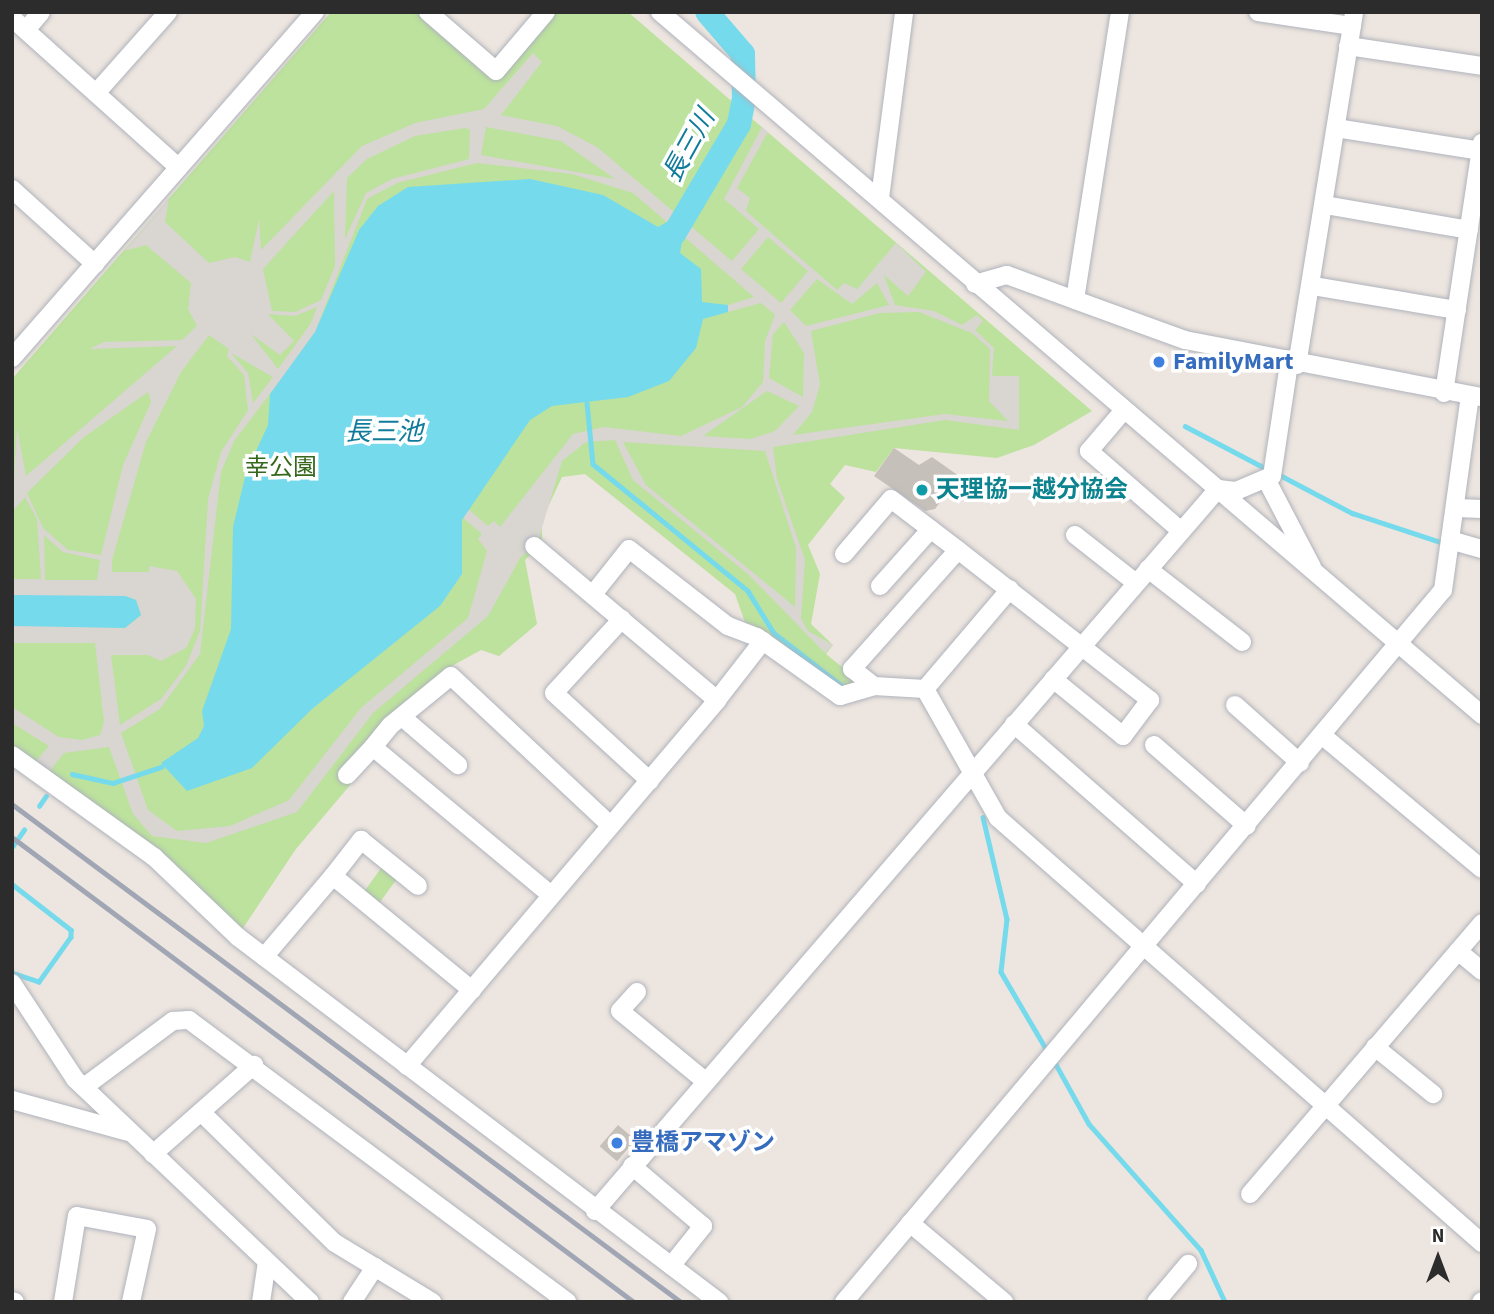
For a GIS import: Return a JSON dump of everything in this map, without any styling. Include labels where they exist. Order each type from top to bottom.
[{"type":"street","points":[[41,12],[19,24],[179,168]]},
{"type":"street","points":[[97,92],[168,12]]},
{"type":"street","points":[[12,358],[315,12]]},
{"type":"street","points":[[428,12],[496,71],[546,12]]},
{"type":"street","points":[[660,12],[880,198],[975,284],[1218,489],[1399,648],[1482,716]]},
{"type":"street","points":[[880,198],[904,12]]},
{"type":"street","points":[[1074,300],[1120,12]]},
{"type":"street","points":[[1218,489],[1236,491],[1272,476],[1293,365],[1312,286],[1353,19],[1258,12]]},
{"type":"street","points":[[1348,46],[1482,66]]},
{"type":"street","points":[[1336,128],[1481,147],[1444,393]]},
{"type":"street","points":[[12,189],[95,264]]},
{"type":"street","points":[[1325,205],[1468,230]]},
{"type":"street","points":[[844,1302],[1399,648],[1443,590],[1456,508],[1474,437],[1476,396],[1444,393],[1293,365],[1185,340],[1007,275],[975,284]]},
{"type":"street","points":[[1312,286],[1457,310]]},
{"type":"street","points":[[1124,410],[1089,451],[1181,531]]},
{"type":"street","points":[[1266,479],[1314,573]]},
{"type":"street","points":[[595,1211],[704,1080],[1218,489]]},
{"type":"street","points":[[844,554],[891,499],[1150,700],[1123,736],[1053,679]]},
{"type":"street","points":[[1456,508],[1482,509]]},
{"type":"street","points":[[880,586],[931,529]]},
{"type":"street","points":[[1074,535],[1242,642]]},
{"type":"street","points":[[1450,540],[1482,550]]},
{"type":"street","points":[[534,546],[594,593],[717,700]]},
{"type":"street","points":[[594,593],[629,549],[727,626],[763,641],[840,696],[874,687],[925,689]]},
{"type":"street","points":[[874,687],[852,669],[958,550]]},
{"type":"street","points":[[925,689],[1010,589]]},
{"type":"street","points":[[622,619],[554,694],[650,781]]},
{"type":"street","points":[[407,1066],[650,781],[763,641]]},
{"type":"street","points":[[347,775],[402,717],[451,676],[610,825]]},
{"type":"street","points":[[925,689],[998,818],[1142,948],[1482,1243]]},
{"type":"street","points":[[1235,705],[1300,763]]},
{"type":"street","points":[[402,717],[458,765]]},
{"type":"street","points":[[1014,724],[1197,884]]},
{"type":"street","points":[[1323,736],[1482,869]]},
{"type":"street","points":[[1154,745],[1247,826]]},
{"type":"street","points":[[373,747],[551,895]]},
{"type":"street","points":[[12,755],[153,857],[264,957],[595,1211],[719,1302]]},
{"type":"street","points":[[264,957],[361,840],[418,886]]},
{"type":"street","points":[[333,876],[472,990]]},
{"type":"street","points":[[1250,1194],[1482,923]]},
{"type":"street","points":[[1458,951],[1482,971]]},
{"type":"street","points":[[12,983],[84,1087],[128,1132],[310,1302]]},
{"type":"street","points":[[637,992],[620,1011],[704,1080]]},
{"type":"street","points":[[84,1087],[173,1021],[189,1020],[254,1065],[567,1302]]},
{"type":"street","points":[[1375,1047],[1433,1094]]},
{"type":"street","points":[[153,1154],[254,1065]]},
{"type":"street","points":[[12,1100],[128,1132]]},
{"type":"street","points":[[201,1112],[335,1243],[432,1302]]},
{"type":"street","points":[[632,1166],[703,1226],[671,1266]]},
{"type":"street","points":[[64,1302],[77,1216],[147,1229],[131,1302]]},
{"type":"street","points":[[909,1223],[1004,1302]]},
{"type":"street","points":[[261,1302],[267,1262]]},
{"type":"street","points":[[1156,1302],[1188,1264]]},
{"type":"street","points":[[352,1302],[375,1267]]},
{"type":"green space","name":"幸公園","points":[[331,12],[418,12],[498,80],[555,12],[628,12],[1092,411],[1034,445],[997,458],[894,448],[876,472],[845,465],[830,484],[845,498],[808,545],[820,574],[811,624],[833,645],[826,654],[863,684],[840,691],[747,628],[735,594],[585,474],[562,477],[542,520],[542,543],[525,560],[537,624],[499,656],[481,650],[450,667],[296,849],[241,931],[12,746],[12,379]]},
{"type":"green space","points":[[382,867],[397,878],[379,903],[364,892]]},
{"type":"shaded area","points":[[533,53],[542,62],[501,115],[557,126],[597,147],[732,261],[759,229],[724,199],[762,127],[768,132],[737,188],[750,198],[746,211],[837,290],[844,283],[857,289],[896,243],[926,272],[908,296],[884,275],[895,305],[934,311],[962,325],[977,315],[983,321],[975,330],[994,348],[992,376],[1019,376],[1019,430],[945,420],[773,447],[777,479],[805,560],[801,618],[808,631],[833,645],[825,653],[749,575],[633,480],[615,440],[586,442],[562,461],[538,541],[520,558],[488,616],[373,713],[297,812],[206,843],[152,836],[133,814],[109,747],[64,753],[49,772],[35,762],[49,746],[12,723],[12,707],[59,737],[82,740],[100,735],[104,722],[95,643],[12,643],[12,623],[125,628],[141,615],[136,600],[125,596],[12,597],[12,579],[41,579],[37,519],[25,497],[12,512],[17,428],[26,476],[177,346],[89,349],[104,342],[182,340],[197,326],[188,309],[191,283],[146,245],[124,251],[169,198],[165,222],[209,263],[235,257],[250,262],[259,219],[261,250],[362,146],[415,123],[484,109]],"holes":[[[486,127],[561,141],[615,179],[481,155]],[[465,128],[470,130],[469,159],[392,179],[366,193],[345,239],[347,178],[367,159],[415,136]],[[477,163],[572,174],[633,193],[754,297],[728,305],[728,312],[761,303],[775,315],[765,341],[763,382],[742,407],[681,436],[604,427],[573,434],[500,527],[494,521],[488,526],[366,421],[285,374],[315,332],[367,199],[397,183]],[[334,191],[335,266],[321,300],[295,312],[272,311],[263,269]],[[768,237],[808,271],[781,303],[741,269]],[[817,279],[852,304],[877,283],[889,305],[806,326],[790,310]],[[317,307],[311,323],[278,369],[251,334],[280,355],[294,341],[268,314],[295,316]],[[919,312],[972,333],[990,349],[989,401],[1008,421],[945,414],[793,435],[812,412],[820,385],[811,331],[880,313]],[[784,322],[804,353],[803,397],[769,378],[773,334]],[[209,335],[229,349],[227,356],[244,375],[248,410],[221,452],[208,499],[200,631],[186,666],[161,699],[120,725],[111,655],[148,655],[161,661],[186,648],[195,629],[196,599],[177,571],[149,566],[149,572],[112,572],[112,560],[146,442],[181,372]],[[231,353],[273,377],[253,403],[248,373]],[[279,382],[395,459],[482,534],[478,539],[487,551],[468,618],[361,708],[289,800],[230,826],[177,831],[148,810],[121,733],[160,709],[200,654],[221,472],[234,441]],[[767,391],[799,406],[775,431],[750,439],[703,436]],[[148,392],[151,402],[123,465],[101,555],[68,550],[43,528],[27,493],[84,437]],[[623,442],[765,451],[796,548],[795,607],[646,485]],[[44,535],[63,552],[100,560],[97,580],[45,580]]]},
{"type":"water","name":"長三池","points":[[530,179],[603,195],[658,227],[667,222],[683,236],[680,253],[701,269],[702,302],[728,305],[728,312],[703,319],[696,348],[669,381],[628,397],[552,406],[530,420],[462,520],[462,574],[440,606],[312,709],[252,768],[187,791],[161,763],[198,738],[204,726],[202,711],[231,629],[233,527],[246,473],[268,425],[270,394],[315,332],[359,230],[378,206],[408,187]]},
{"type":"water","points":[[14,595],[125,596],[136,600],[141,615],[125,628],[14,626]]},
{"type":"building","name":"天理協一越分協会","points":[[894,448],[919,465],[932,457],[959,476],[935,509],[925,511],[874,476]]},
{"type":"building","name":"豊橋アマゾン","points":[[618,1125],[635,1140],[617,1161],[600,1146]]},
{"type":"waterway","name":"長三川","points":[[674,234],[739,124],[744,99],[743,54],[707,12]]},
{"type":"waterway","points":[[587,403],[593,464],[748,591],[774,633],[845,688]]},
{"type":"waterway","points":[[1185,426],[1267,469]]},
{"type":"waterway","points":[[1278,474],[1352,513],[1444,543]]},
{"type":"waterway","points":[[72,774],[113,783],[161,767]]},
{"type":"waterway","points":[[39,806],[46,796]]},
{"type":"waterway","points":[[983,817],[1007,919],[1001,972],[1048,1052]]},
{"type":"waterway","points":[[12,847],[24,830]]},
{"type":"waterway","points":[[12,884],[71,930],[71,937],[39,982],[12,973]]},
{"type":"waterway","points":[[1053,1059],[1089,1124],[1201,1250],[1225,1302]]},
{"type":"railway","points":[[12,804],[681,1302]]},
{"type":"railway","points":[[12,837],[634,1302]]},
{"type":"place","name":"FamilyMart","points":[[1159,362]]},
{"type":"place","name":"天理協一越分協会","points":[[922,490]]},
{"type":"place","name":"豊橋アマゾン","points":[[617,1143]]}]
